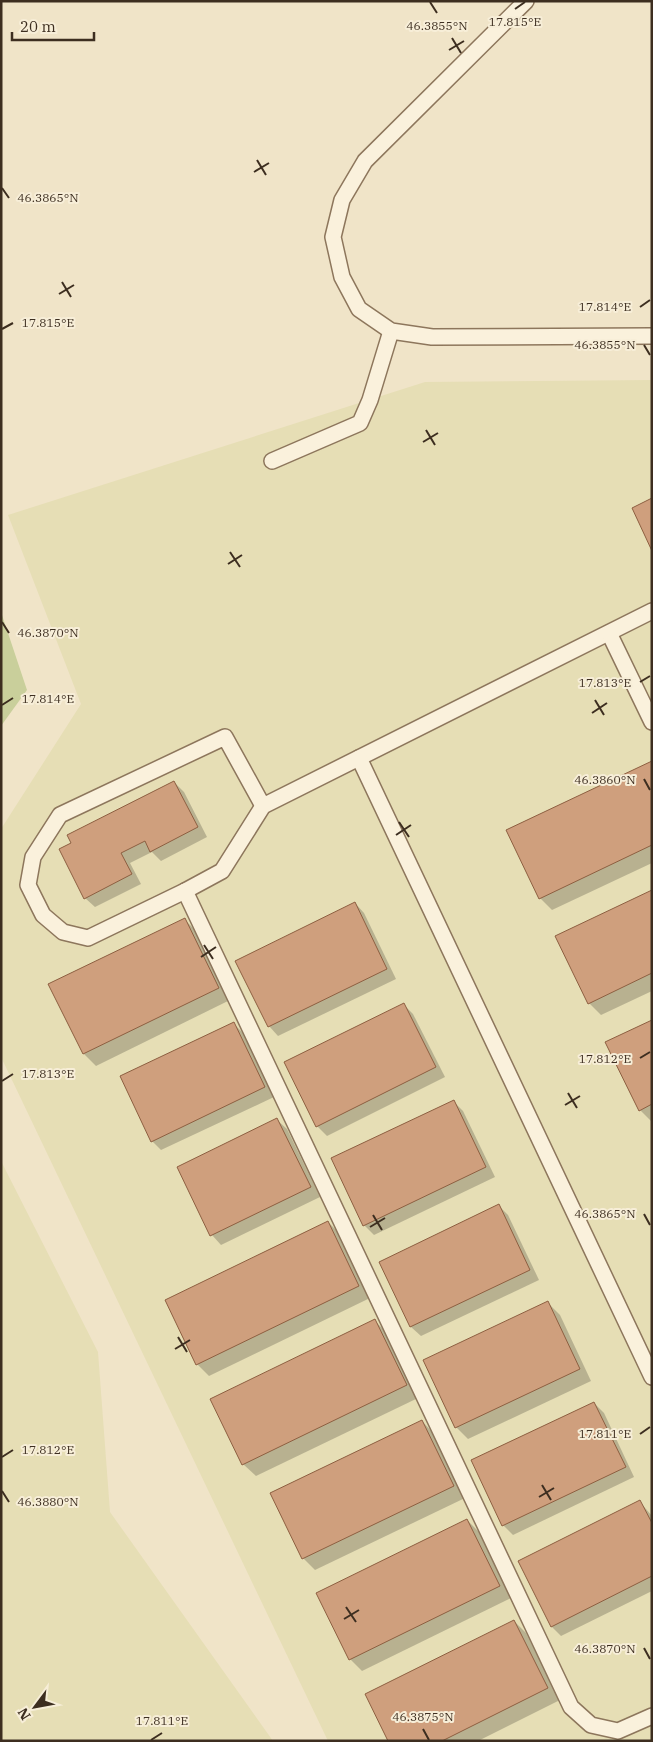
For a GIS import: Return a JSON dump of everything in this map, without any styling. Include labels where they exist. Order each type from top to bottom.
[{"type":"lane","points":[[526,1],[364,161],[342,200],[333,237],[342,277],[360,309],[391,331],[432,337],[652,336]]},
{"type":"lane","points":[[272,461],[360,423],[370,400],[391,331]]},
{"type":"lane","points":[[263,806],[225,736],[60,815],[33,857],[28,886],[43,915],[63,932],[88,938],[222,871],[263,806],[652,611]]},
{"type":"lane","points":[[609,633],[652,722]]},
{"type":"lane","points":[[359,758],[652,1377]]},
{"type":"lane","points":[[185,891],[570,1707],[591,1725],[618,1731],[652,1716]]},
{"type":"shaded area","points":[[652,380],[652,1741],[328,1741],[1,1057],[1,829],[81,704],[8,515],[425,382]]},
{"type":"shaded area","points":[[1,1161],[98,1352],[110,1512],[273,1741],[1,1741]]},
{"type":"green space","points":[[1,612],[27,690],[1,726]]},
{"type":"building","points":[[652,498],[652,551],[632,508]]},
{"type":"building","points":[[652,761],[652,845],[539,899],[506,830]]},
{"type":"building","points":[[174,781],[198,827],[150,852],[145,841],[121,853],[132,874],[84,899],[59,849],[71,843],[67,835]]},
{"type":"building","points":[[652,890],[652,973],[588,1004],[555,936]]},
{"type":"building","points":[[355,902],[387,969],[268,1027],[235,961]]},
{"type":"building","points":[[185,918],[219,988],[83,1054],[48,984]]},
{"type":"building","points":[[404,1003],[436,1067],[316,1127],[284,1062]]},
{"type":"building","points":[[652,1020],[652,1104],[639,1111],[605,1042]]},
{"type":"building","points":[[234,1022],[265,1087],[151,1142],[120,1076]]},
{"type":"building","points":[[454,1100],[486,1167],[363,1226],[331,1158]]},
{"type":"building","points":[[277,1118],[311,1187],[210,1236],[177,1167]]},
{"type":"building","points":[[499,1204],[530,1270],[410,1327],[379,1262]]},
{"type":"building","points":[[328,1221],[359,1286],[196,1365],[165,1300]]},
{"type":"building","points":[[548,1301],[580,1369],[455,1428],[423,1360]]},
{"type":"building","points":[[375,1319],[407,1385],[242,1465],[210,1399]]},
{"type":"building","points":[[594,1402],[626,1467],[502,1526],[471,1460]]},
{"type":"building","points":[[422,1420],[454,1486],[302,1559],[270,1493]]},
{"type":"building","points":[[640,1500],[652,1523],[652,1576],[551,1627],[518,1561]]},
{"type":"building","points":[[467,1519],[500,1586],[349,1660],[316,1593]]},
{"type":"building","points":[[514,1620],[548,1688],[442,1741],[388,1741],[365,1694]]}]
